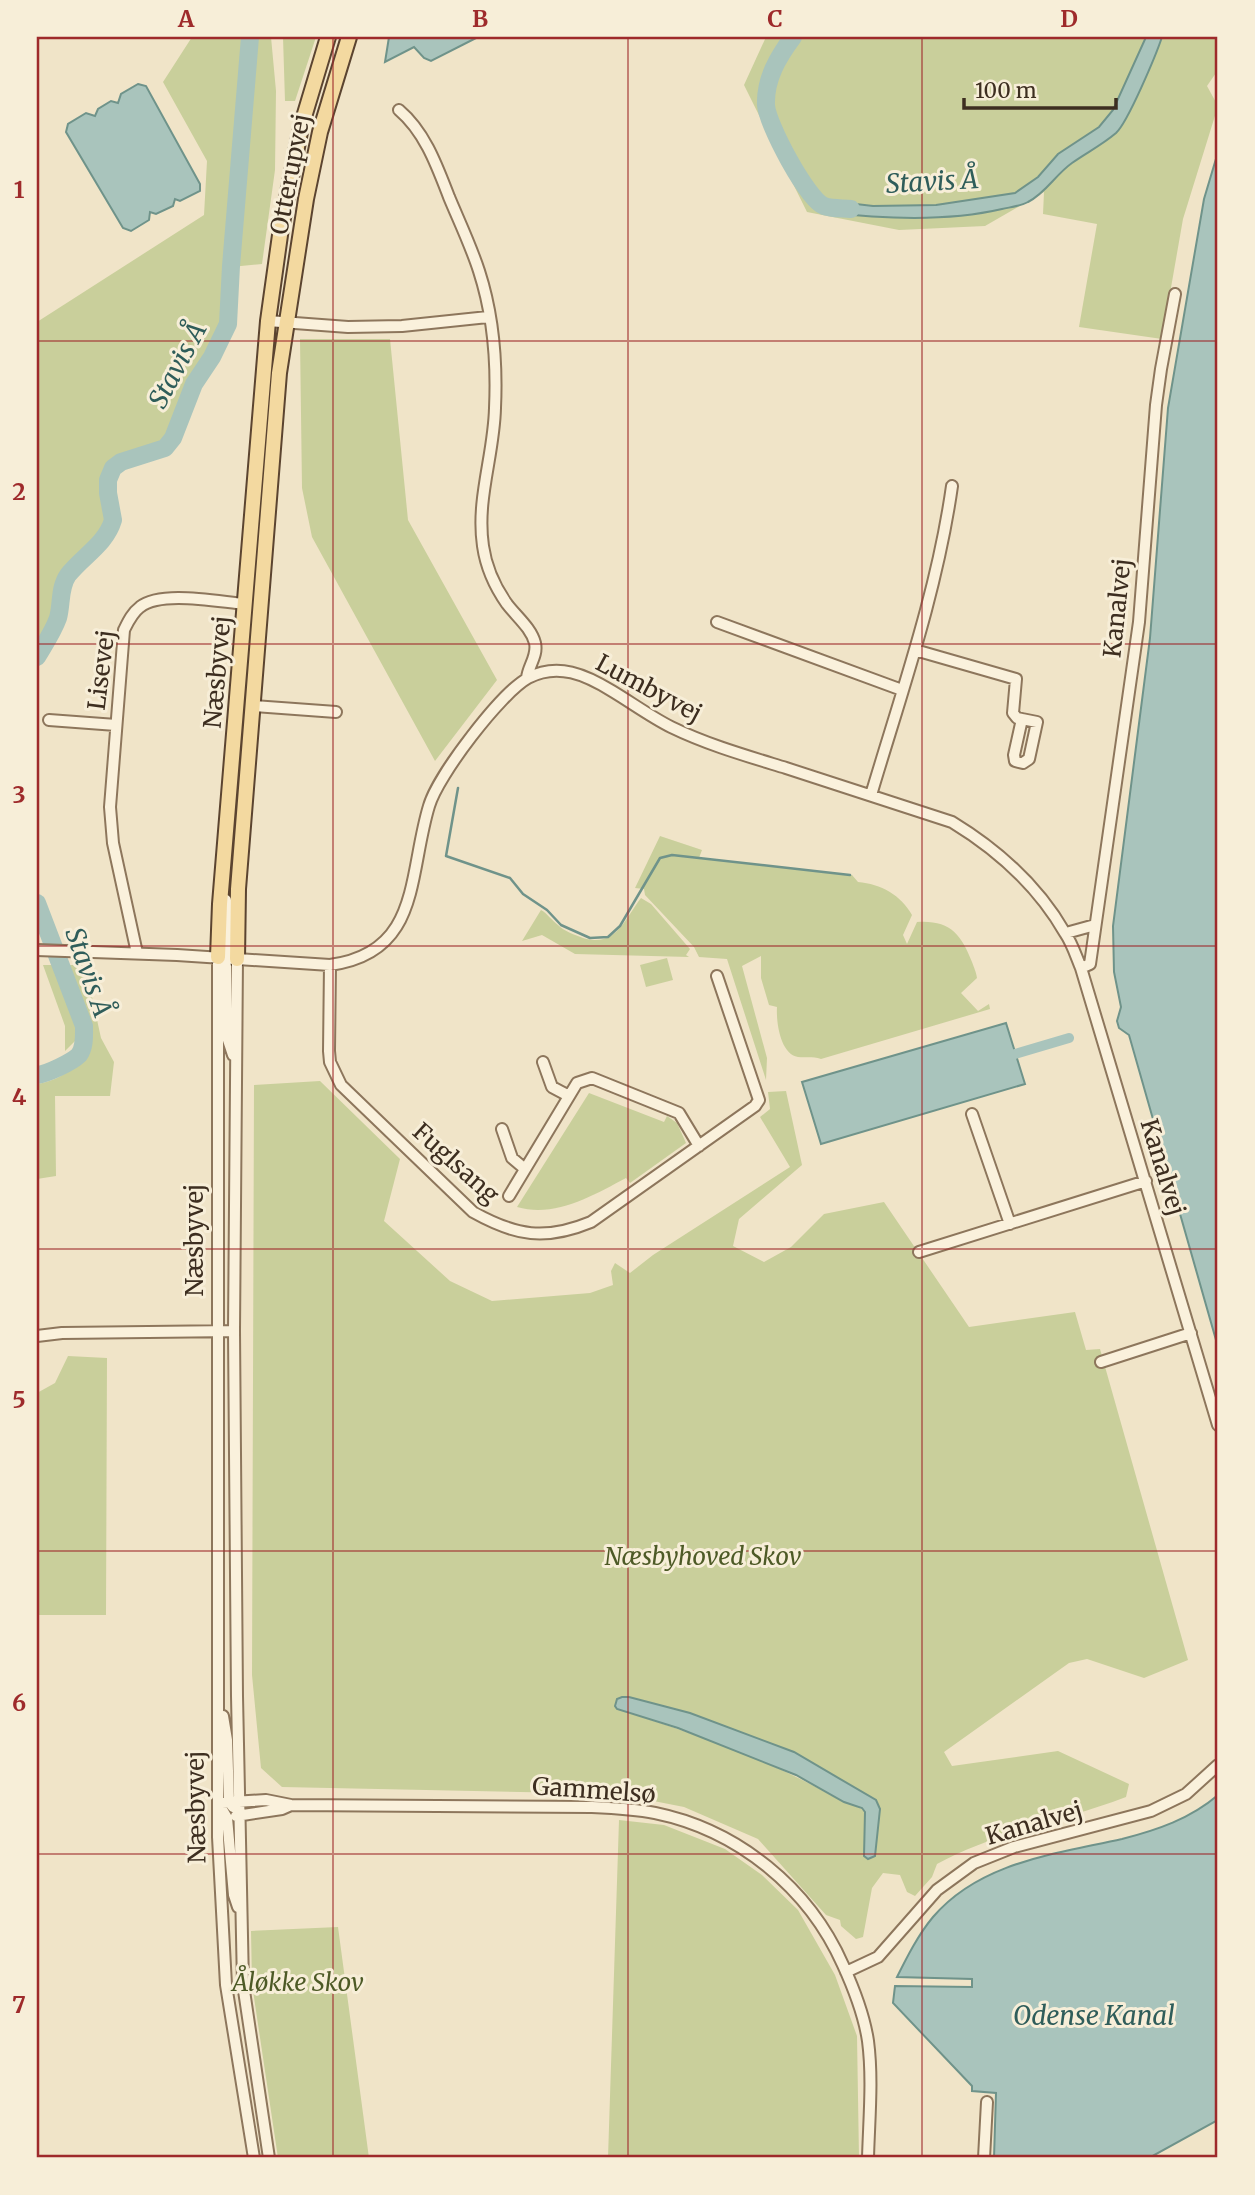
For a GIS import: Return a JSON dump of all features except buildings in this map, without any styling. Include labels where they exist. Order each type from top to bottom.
[{"type":"main road","name":"Otterupvej","points":[[268,321],[281,228],[301,127],[328,37]]},
{"type":"main road","points":[[337,75],[342,37]]},
{"type":"main road","name":"Otterupvej","points":[[286,324],[317,145],[349,37]]},
{"type":"main road","name":"Næsbyvej","points":[[218,957],[268,321]]},
{"type":"main road","name":"Næsbyvej","points":[[237,959],[238,889],[279,373],[286,324]]},
{"type":"street","points":[[37,950],[218,957],[330,965],[351,962],[368,955],[380,947],[399,925],[429,805],[438,784],[507,693],[527,678],[527,670],[534,659],[536,646],[531,633],[507,604],[495,584],[483,547],[482,503],[495,411],[495,359],[480,272],[432,155],[409,118],[399,110]]},
{"type":"street","name":"Kanalvej","points":[[1175,294],[1156,405],[1139,622],[1090,964],[1081,968],[1218,1425]]},
{"type":"street","points":[[268,321],[348,327],[402,326],[488,317]]},
{"type":"street","points":[[871,796],[915,650],[947,521],[952,486]]},
{"type":"street","name":"Lisevej","points":[[137,953],[113,844],[110,807],[124,630],[140,606],[165,598],[246,604]]},
{"type":"street","points":[[717,622],[902,690]]},
{"type":"street","points":[[915,650],[1016,680],[1013,713],[1022,719]]},
{"type":"street","name":"Lumbyvej","points":[[527,678],[541,673],[574,672],[591,678],[670,726],[709,744],[952,821],[985,842],[1009,862],[1034,889],[1066,933],[1081,968]]},
{"type":"street","points":[[253,706],[336,712]]},
{"type":"street","name":"Lisevej","points":[[49,719],[116,725]]},
{"type":"street","points":[[223,868],[227,950],[237,959]]},
{"type":"street","points":[[1066,933],[1095,925]]},
{"type":"street","points":[[218,957],[226,965],[226,1037],[236,1062]]},
{"type":"street","name":"Næsbyvej","points":[[218,957],[218,1679],[229,1802],[240,1815],[243,1984],[268,2158]]},
{"type":"street","name":"Næsbyvej","points":[[237,959],[234,1331],[237,1696],[229,1802],[222,1819],[226,1985],[254,2158]]},
{"type":"street","name":"Fuglsang","points":[[330,965],[329,1051],[334,1074],[341,1085],[474,1212],[497,1226],[522,1233],[548,1235],[591,1222],[755,1106],[759,1100],[716,976]]},
{"type":"street","points":[[542,1062],[552,1087],[569,1096]]},
{"type":"street","name":"Fuglsang","points":[[509,1196],[577,1083],[584,1079],[592,1078],[679,1113],[699,1146]]},
{"type":"street","points":[[972,1114],[1010,1224]]},
{"type":"street","name":"Fuglsang","points":[[502,1129],[512,1158],[525,1169]]},
{"type":"street","points":[[919,1252],[1146,1181]]},
{"type":"street","points":[[37,1336],[234,1331]]},
{"type":"street","points":[[1101,1362],[1191,1333]]},
{"type":"street","name":"Kanalvej","points":[[846,1972],[878,1957],[937,1890],[974,1863],[1014,1847],[1151,1811],[1186,1794],[1218,1765]]},
{"type":"street","name":"Gammelsø","points":[[229,1802],[266,1800],[291,1805],[631,1809],[677,1818],[734,1843],[799,1895],[836,1949],[859,2002],[869,2049],[868,2158]]},
{"type":"street","name":"Gammelsø","points":[[222,1819],[282,1809],[291,1805]]},
{"type":"street","points":[[222,1819],[234,1895],[242,1919]]},
{"type":"street","points":[[985,2158],[987,2102]]},
{"type":"green space","points":[[192,37],[271,37],[276,91],[275,170],[262,264],[231,267],[228,324],[212,357],[194,384],[173,437],[165,448],[121,462],[113,468],[108,480],[113,520],[110,528],[100,543],[65,580],[58,618],[37,657],[37,322],[204,215],[207,161],[163,82]]},
{"type":"green space","points":[[283,37],[316,37],[295,101],[285,101]]},
{"type":"green space","points":[[766,37],[1218,37],[1218,70],[1207,86],[1218,106],[1183,219],[1162,339],[1079,327],[1097,224],[1043,214],[1044,192],[985,226],[899,230],[807,212],[744,85]]},
{"type":"green space","points":[[300,339],[390,339],[408,520],[497,680],[435,761],[312,537],[302,488]]},
{"type":"green space","points":[[660,836],[702,850],[699,858],[852,875],[858,882],[875,885],[889,892],[902,902],[912,915],[903,935],[907,944],[917,922],[938,923],[953,931],[968,952],[977,978],[961,993],[978,1011],[989,1004],[990,1009],[821,1059],[798,1057],[787,1050],[780,1036],[777,1007],[769,1005],[761,978],[761,956],[742,966],[767,1058],[766,1080],[727,959],[699,957],[694,947],[645,895],[644,889],[635,888]]},
{"type":"green space","points":[[641,898],[651,904],[690,949],[686,955],[689,957],[575,954],[542,935],[522,941],[541,910],[570,933],[594,940],[604,939],[618,930]]},
{"type":"green space","points":[[667,958],[673,980],[646,987],[640,965]]},
{"type":"green space","points":[[43,965],[54,965],[78,1023],[78,1038],[65,1051],[65,1026]]},
{"type":"green space","points":[[65,965],[85,965],[101,1038],[114,1062],[110,1096],[55,1096],[56,1176],[37,1179],[37,1084],[47,1082],[74,1068],[89,1043],[90,1033]]},
{"type":"green space","name":"Næsbyhoved Skov","points":[[320,1081],[400,1159],[384,1221],[450,1281],[492,1301],[590,1293],[613,1285],[611,1271],[615,1263],[630,1273],[653,1255],[790,1167],[760,1117],[770,1109],[768,1092],[786,1091],[802,1165],[739,1219],[733,1246],[764,1262],[791,1247],[824,1214],[884,1202],[969,1327],[1075,1312],[1086,1350],[1100,1349],[1188,1660],[1144,1678],[1087,1659],[1069,1663],[944,1752],[952,1766],[1058,1751],[1129,1784],[1126,1797],[982,1843],[959,1853],[937,1864],[932,1877],[915,1896],[907,1892],[900,1875],[883,1873],[872,1888],[863,1937],[856,1939],[841,1926],[840,1920],[826,1915],[758,1839],[684,1807],[618,1794],[282,1787],[261,1768],[252,1675],[254,1085]],"holes":[[[629,1697],[690,1713],[794,1752],[876,1800],[864,1856],[865,1812],[859,1808],[757,1759],[617,1709]]]},
{"type":"green space","points":[[589,1093],[664,1122],[667,1116],[677,1123],[686,1143],[630,1183],[626,1178],[587,1198],[545,1210],[517,1207]]},
{"type":"green space","points":[[68,1356],[107,1358],[106,1615],[37,1615],[37,1393],[55,1383]]},
{"type":"green space","points":[[619,1820],[664,1825],[725,1849],[762,1875],[798,1910],[835,1975],[857,2036],[859,2158],[608,2158]]},
{"type":"green space","name":"Åløkke Skov","points":[[338,1927],[369,2158],[278,2158],[252,1984],[251,1931]]},
{"type":"water","points":[[389,37],[478,37],[431,61],[424,58],[414,47],[385,62]]},
{"type":"water","points":[[1146,37],[1162,37],[1141,88],[1116,133],[1077,159],[1028,202],[981,213],[937,218],[892,218],[826,212],[831,201],[873,206],[936,205],[1015,193],[1038,177],[1058,154],[1099,127],[1113,110]]},
{"type":"water","points":[[138,84],[146,86],[200,184],[200,191],[180,201],[175,199],[173,206],[156,214],[150,212],[149,220],[131,231],[123,228],[66,132],[68,124],[86,113],[95,116],[98,109],[111,101],[118,103],[121,94]]},
{"type":"water","points":[[1218,152],[1218,1347],[1129,1035],[1119,1028],[1117,1021],[1121,1007],[1114,972],[1113,926],[1150,638],[1168,408],[1204,199]]},
{"type":"water","points":[[1006,1023],[1025,1084],[821,1144],[802,1082]]},
{"type":"water","points":[[622,1697],[690,1713],[794,1752],[876,1800],[880,1809],[875,1856],[868,1859],[864,1856],[865,1812],[862,1808],[844,1802],[796,1775],[678,1728],[617,1709],[617,1699]]},
{"type":"water","name":"Odense Kanal","points":[[1218,1795],[1218,2120],[1149,2158],[994,2158],[996,2093],[972,2091],[972,2086],[893,2003],[895,1986],[972,1987],[972,1979],[897,1977],[918,1939],[933,1917],[952,1898],[996,1872],[1045,1856],[1122,1839],[1160,1827],[1196,1811]]},
{"type":"waterway","name":"Stavis Å","points":[[37,657],[58,618],[65,580],[100,543],[110,528],[113,520],[108,480],[113,468],[121,462],[165,448],[173,438],[194,384],[212,357],[228,324],[250,37]]},
{"type":"waterway","name":"Stavis Å","points":[[793,37],[770,77],[766,95],[768,115],[789,160],[808,190],[824,206],[851,209]]},
{"type":"waterway","points":[[458,788],[446,856],[510,878],[523,894],[547,910],[561,925],[590,938],[608,937],[620,926],[660,858],[672,855],[850,875]]},
{"type":"waterway","name":"Stavis Å","points":[[37,903],[84,1026],[83,1045],[79,1055],[59,1067],[37,1075]]},
{"type":"waterway","points":[[1015,1054],[1069,1038]]}]
